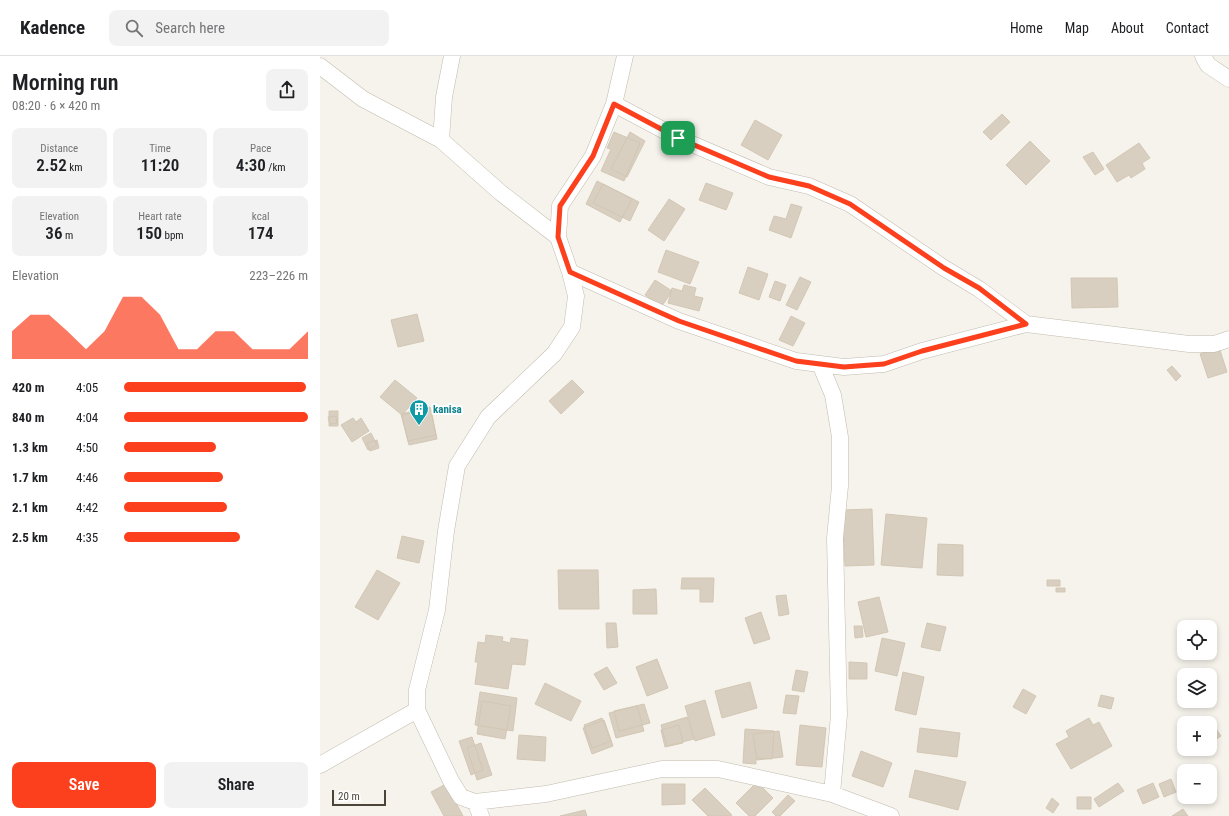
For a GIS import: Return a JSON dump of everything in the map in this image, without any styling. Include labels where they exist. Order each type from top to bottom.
[{"type":"street","points":[[441,140],[444,97],[452,56]]},
{"type":"street","points":[[625,56],[614,104],[593,156],[560,206],[558,237],[570,272],[576,296],[572,327],[554,354],[488,417],[456,466],[446,531],[437,610],[417,690],[417,710],[450,781],[461,797],[478,809],[662,769],[718,769],[832,794],[891,816]]},
{"type":"street","points":[[1203,56],[1208,65],[1229,79]]},
{"type":"street","points":[[320,66],[363,99],[441,140],[507,197],[558,237]]},
{"type":"street","points":[[614,104],[678,138],[769,177],[809,186],[850,204],[944,268],[979,288],[1026,324]]},
{"type":"street","points":[[570,272],[679,321],[796,361],[844,367],[884,364],[929,349],[1026,324],[1189,344],[1214,344],[1229,339]]},
{"type":"street","points":[[820,364],[833,395],[840,437],[840,486],[835,538],[839,715],[832,794]]},
{"type":"street","points":[[320,765],[417,710]]},
{"type":"building","points":[[1002,114],[1010,122],[991,140],[983,132]]},
{"type":"building","points":[[755,120],[782,135],[768,160],[741,145]]},
{"type":"building","points":[[614,132],[640,143],[624,181],[601,171],[611,149],[607,148]]},
{"type":"building","points":[[630,132],[645,141],[627,177],[611,169]]},
{"type":"building","points":[[1030,141],[1050,161],[1026,185],[1006,165]]},
{"type":"building","points":[[1139,143],[1150,158],[1142,163],[1145,169],[1131,178],[1129,175],[1117,182],[1106,165]]},
{"type":"building","points":[[1093,152],[1104,169],[1095,175],[1083,157]]},
{"type":"building","points":[[597,181],[632,199],[620,222],[586,204]]},
{"type":"building","points":[[706,183],[733,193],[726,210],[699,200]]},
{"type":"building","points":[[603,184],[639,202],[630,221],[593,203]]},
{"type":"building","points":[[669,199],[685,209],[664,241],[648,230]]},
{"type":"building","points":[[791,204],[802,207],[791,238],[769,230],[774,216],[786,219]]},
{"type":"building","points":[[666,250],[699,262],[690,284],[658,272]]},
{"type":"building","points":[[748,267],[768,274],[759,300],[739,293]]},
{"type":"building","points":[[800,277],[811,282],[797,310],[786,305]]},
{"type":"building","points":[[1071,278],[1117,278],[1118,307],[1072,308]]},
{"type":"building","points":[[655,280],[672,291],[662,306],[645,295]]},
{"type":"building","points":[[775,281],[786,285],[780,301],[769,297]]},
{"type":"building","points":[[684,285],[696,288],[694,296],[703,298],[699,311],[668,303],[672,288],[682,291]]},
{"type":"building","points":[[417,314],[424,341],[398,347],[391,320]]},
{"type":"building","points":[[791,316],[805,323],[793,346],[779,340]]},
{"type":"building","points":[[1219,347],[1227,372],[1208,378],[1200,354]]},
{"type":"building","points":[[1172,366],[1181,376],[1176,381],[1167,370]]},
{"type":"building","points":[[395,380],[417,398],[402,415],[380,397]]},
{"type":"building","points":[[572,380],[584,392],[561,414],[549,401]]},
{"type":"building","name":"kanisa","points":[[430,407],[437,439],[409,445],[401,414]]},
{"type":"building","name":"kanisa","points":[[431,409],[436,435],[408,441],[402,415]]},
{"type":"building","points":[[329,411],[338,411],[338,426],[329,426]]},
{"type":"building","points":[[336,416],[337,423],[330,424],[328,417]]},
{"type":"building","points":[[353,418],[356,422],[361,418],[369,431],[352,442],[341,425]]},
{"type":"building","points":[[371,433],[377,445],[368,450],[362,438]]},
{"type":"building","points":[[377,440],[379,448],[370,451],[367,443]]},
{"type":"building","points":[[872,509],[874,565],[845,566],[842,510]]},
{"type":"building","points":[[886,514],[927,518],[922,568],[881,565]]},
{"type":"building","points":[[402,536],[424,541],[419,563],[397,558]]},
{"type":"building","points":[[938,544],[963,545],[963,576],[937,575]]},
{"type":"building","points":[[377,570],[400,583],[378,620],[355,607]]},
{"type":"building","points":[[558,570],[598,570],[599,609],[559,609]]},
{"type":"building","points":[[682,578],[714,578],[713,602],[700,602],[700,589],[681,589]]},
{"type":"building","points":[[1047,580],[1060,580],[1060,586],[1047,586]]},
{"type":"building","points":[[1056,588],[1065,588],[1065,592],[1056,592]]},
{"type":"building","points":[[656,589],[657,614],[633,614],[633,590]]},
{"type":"building","points":[[786,595],[789,614],[779,616],[776,596]]},
{"type":"building","points":[[879,597],[888,632],[866,637],[858,602]]},
{"type":"building","points":[[761,612],[770,639],[754,644],[745,618]]},
{"type":"building","points":[[606,623],[616,623],[618,647],[607,648]]},
{"type":"building","points":[[927,623],[946,627],[940,651],[921,647]]},
{"type":"building","points":[[854,626],[862,626],[863,637],[855,638]]},
{"type":"building","points":[[486,635],[503,637],[502,641],[510,643],[511,638],[528,640],[525,665],[512,664],[508,689],[475,684],[478,662],[475,662],[478,642],[485,643]]},
{"type":"building","points":[[882,638],[905,643],[897,676],[875,671]]},
{"type":"building","points":[[657,659],[668,688],[647,696],[636,667]]},
{"type":"building","points":[[849,662],[867,663],[867,679],[849,679]]},
{"type":"building","points":[[607,667],[617,683],[604,690],[594,674]]},
{"type":"building","points":[[796,670],[808,672],[804,692],[792,690]]},
{"type":"building","points":[[903,672],[924,677],[916,715],[895,710]]},
{"type":"building","points":[[750,682],[757,708],[722,718],[715,691]]},
{"type":"building","points":[[545,683],[581,701],[571,721],[535,704]]},
{"type":"building","points":[[1023,689],[1036,696],[1026,714],[1013,707]]},
{"type":"building","points":[[480,692],[517,698],[513,731],[475,725]]},
{"type":"building","points":[[786,695],[799,696],[796,714],[783,713]]},
{"type":"building","points":[[1101,695],[1114,698],[1111,709],[1098,706]]},
{"type":"building","points":[[705,700],[715,735],[695,741],[685,706]]},
{"type":"building","points":[[482,701],[511,706],[505,739],[477,734]]},
{"type":"building","points":[[644,704],[650,723],[619,731],[614,711]]},
{"type":"building","points":[[637,706],[644,731],[616,738],[609,713]]},
{"type":"building","points":[[687,717],[694,739],[667,746],[661,725]]},
{"type":"building","points":[[602,718],[611,741],[592,748],[584,725]]},
{"type":"building","points":[[1089,718],[1093,725],[1099,722],[1112,746],[1071,769],[1056,744],[1069,737],[1066,731]]},
{"type":"building","points":[[604,720],[613,746],[592,754],[583,728]]},
{"type":"building","points":[[679,725],[683,743],[665,747],[661,730]]},
{"type":"building","points":[[800,725],[826,728],[822,767],[796,765]]},
{"type":"building","points":[[920,728],[960,733],[957,757],[917,752]]},
{"type":"building","points":[[745,729],[774,731],[772,759],[756,758],[756,764],[743,763]]},
{"type":"building","points":[[1217,730],[1221,736],[1217,739]]},
{"type":"building","points":[[779,731],[783,757],[757,760],[753,734]]},
{"type":"building","points":[[519,735],[546,737],[545,761],[517,759]]},
{"type":"building","points":[[472,737],[483,770],[471,775],[459,741]]},
{"type":"building","points":[[481,743],[492,775],[477,780],[467,748]]},
{"type":"building","points":[[861,751],[892,763],[883,787],[852,776]]},
{"type":"building","points":[[915,770],[966,782],[958,810],[909,797]]},
{"type":"building","points":[[1171,779],[1176,792],[1164,797],[1159,784]]},
{"type":"building","points":[[757,782],[773,798],[755,816],[749,816],[736,803]]},
{"type":"building","points":[[1118,783],[1124,791],[1099,807],[1094,799]]},
{"type":"building","points":[[1153,783],[1159,797],[1143,804],[1137,790]]},
{"type":"building","points":[[446,784],[463,816],[444,816],[431,792]]},
{"type":"building","points":[[662,784],[685,784],[685,804],[662,805]]},
{"type":"building","points":[[705,788],[732,815],[708,816],[692,800]]},
{"type":"building","points":[[788,795],[795,801],[780,816],[776,816],[772,812]]},
{"type":"building","points":[[1077,797],[1091,797],[1091,809],[1077,809]]},
{"type":"building","points":[[1052,798],[1059,804],[1053,813],[1046,808]]},
{"type":"building","points":[[1183,809],[1188,816],[1172,816]]},
{"type":"building","points":[[585,810],[587,816],[560,816]]},
{"type":"place","name":"kanisa","points":[[419,426]]},
{"type":"route","points":[[614,104],[678,138],[769,177],[809,186],[850,204],[944,268],[979,288],[1026,324],[984,333],[884,364],[844,367],[796,361],[679,321],[570,272],[558,237],[560,206],[593,156],[614,104]]}]
